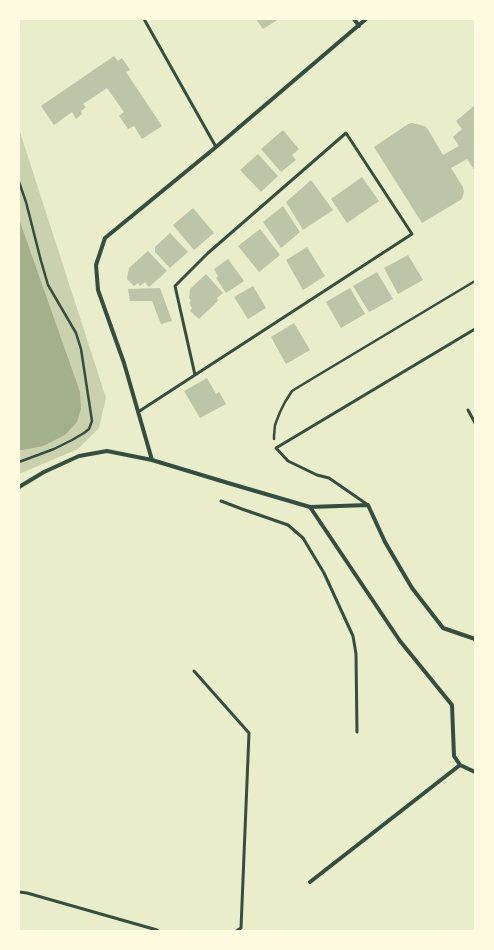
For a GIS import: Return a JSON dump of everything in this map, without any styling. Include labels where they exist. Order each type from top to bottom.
[{"type":"street","points":[[354,19],[359,26]]},
{"type":"street","points":[[152,460],[124,363],[98,290],[96,265],[104,238],[216,146],[366,19]]},
{"type":"street","points":[[19,487],[44,472],[79,456],[107,451],[152,460],[310,507],[368,505],[385,542],[412,588],[443,628],[475,639]]},
{"type":"street","points":[[310,507],[400,641],[452,705],[454,756],[460,765],[475,772]]},
{"type":"street","points":[[310,882],[460,765]]},
{"type":"lane","points":[[144,19],[216,146]]},
{"type":"lane","points":[[138,412],[195,375],[412,234],[346,133],[208,253],[175,286],[195,375]]},
{"type":"lane","points":[[368,505],[329,478],[317,475],[288,461],[276,448],[475,329]]},
{"type":"lane","points":[[468,410],[475,423]]},
{"type":"lane","points":[[221,501],[288,525],[303,538],[324,573],[353,636],[356,654],[358,732]]},
{"type":"lane","points":[[194,671],[249,733],[241,928],[236,931]]},
{"type":"lane","points":[[19,892],[28,893],[149,927],[158,931]]},
{"type":"path","points":[[19,182],[26,202],[48,285],[76,333],[81,349],[92,421],[89,429],[72,440],[54,449],[19,462]]},
{"type":"path","points":[[276,448],[274,436],[276,425],[285,402],[292,392],[475,281]]},
{"type":"shaded area","points":[[19,129],[106,398],[99,428],[78,449],[19,474]]},
{"type":"shaded area","points":[[19,219],[80,392],[81,409],[77,422],[65,435],[43,446],[22,450],[19,450]]},
{"type":"building","points":[[256,19],[279,19],[263,29]]},
{"type":"building","points":[[114,56],[118,61],[122,58],[130,70],[126,72],[162,126],[142,139],[134,126],[128,129],[119,116],[124,112],[107,88],[83,104],[86,107],[81,111],[82,114],[76,119],[72,112],[54,125],[41,106]]},
{"type":"building","points":[[475,105],[475,171],[467,159],[451,168],[463,187],[464,192],[462,199],[422,223],[374,147],[408,124],[412,123],[427,128],[443,155],[459,146],[453,137],[462,129],[456,121]]},
{"type":"building","points":[[283,130],[299,149],[292,155],[296,160],[281,172],[261,149]]},
{"type":"building","points":[[258,154],[278,176],[261,192],[240,170]]},
{"type":"building","points":[[362,177],[379,201],[347,223],[331,199]]},
{"type":"building","points":[[311,180],[333,210],[303,230],[286,202]]},
{"type":"building","points":[[283,206],[300,232],[281,248],[263,222]]},
{"type":"building","points":[[193,208],[214,233],[194,250],[173,225]]},
{"type":"building","points":[[260,229],[280,255],[259,272],[238,246]]},
{"type":"building","points":[[170,233],[188,252],[170,268],[155,252],[155,247]]},
{"type":"building","points":[[307,247],[325,276],[303,290],[286,260]]},
{"type":"building","points":[[148,251],[167,271],[149,287],[145,282],[140,286],[138,283],[134,286],[127,279],[129,268]]},
{"type":"building","points":[[408,255],[423,280],[398,294],[384,268]]},
{"type":"building","points":[[228,259],[244,281],[226,293],[216,278],[218,276],[214,269]]},
{"type":"building","points":[[377,272],[393,299],[369,312],[353,286]]},
{"type":"building","points":[[206,274],[223,293],[217,298],[218,301],[199,319],[190,311],[192,308],[189,303],[191,300],[189,298],[190,289]]},
{"type":"building","points":[[253,286],[266,308],[248,319],[234,297]]},
{"type":"building","points":[[160,288],[172,321],[161,324],[152,301],[130,301],[128,289]]},
{"type":"building","points":[[350,288],[365,314],[341,328],[326,302]]},
{"type":"building","points":[[294,323],[310,350],[286,364],[271,337]]},
{"type":"building","points":[[207,378],[216,394],[219,392],[226,404],[200,418],[184,391]]}]
